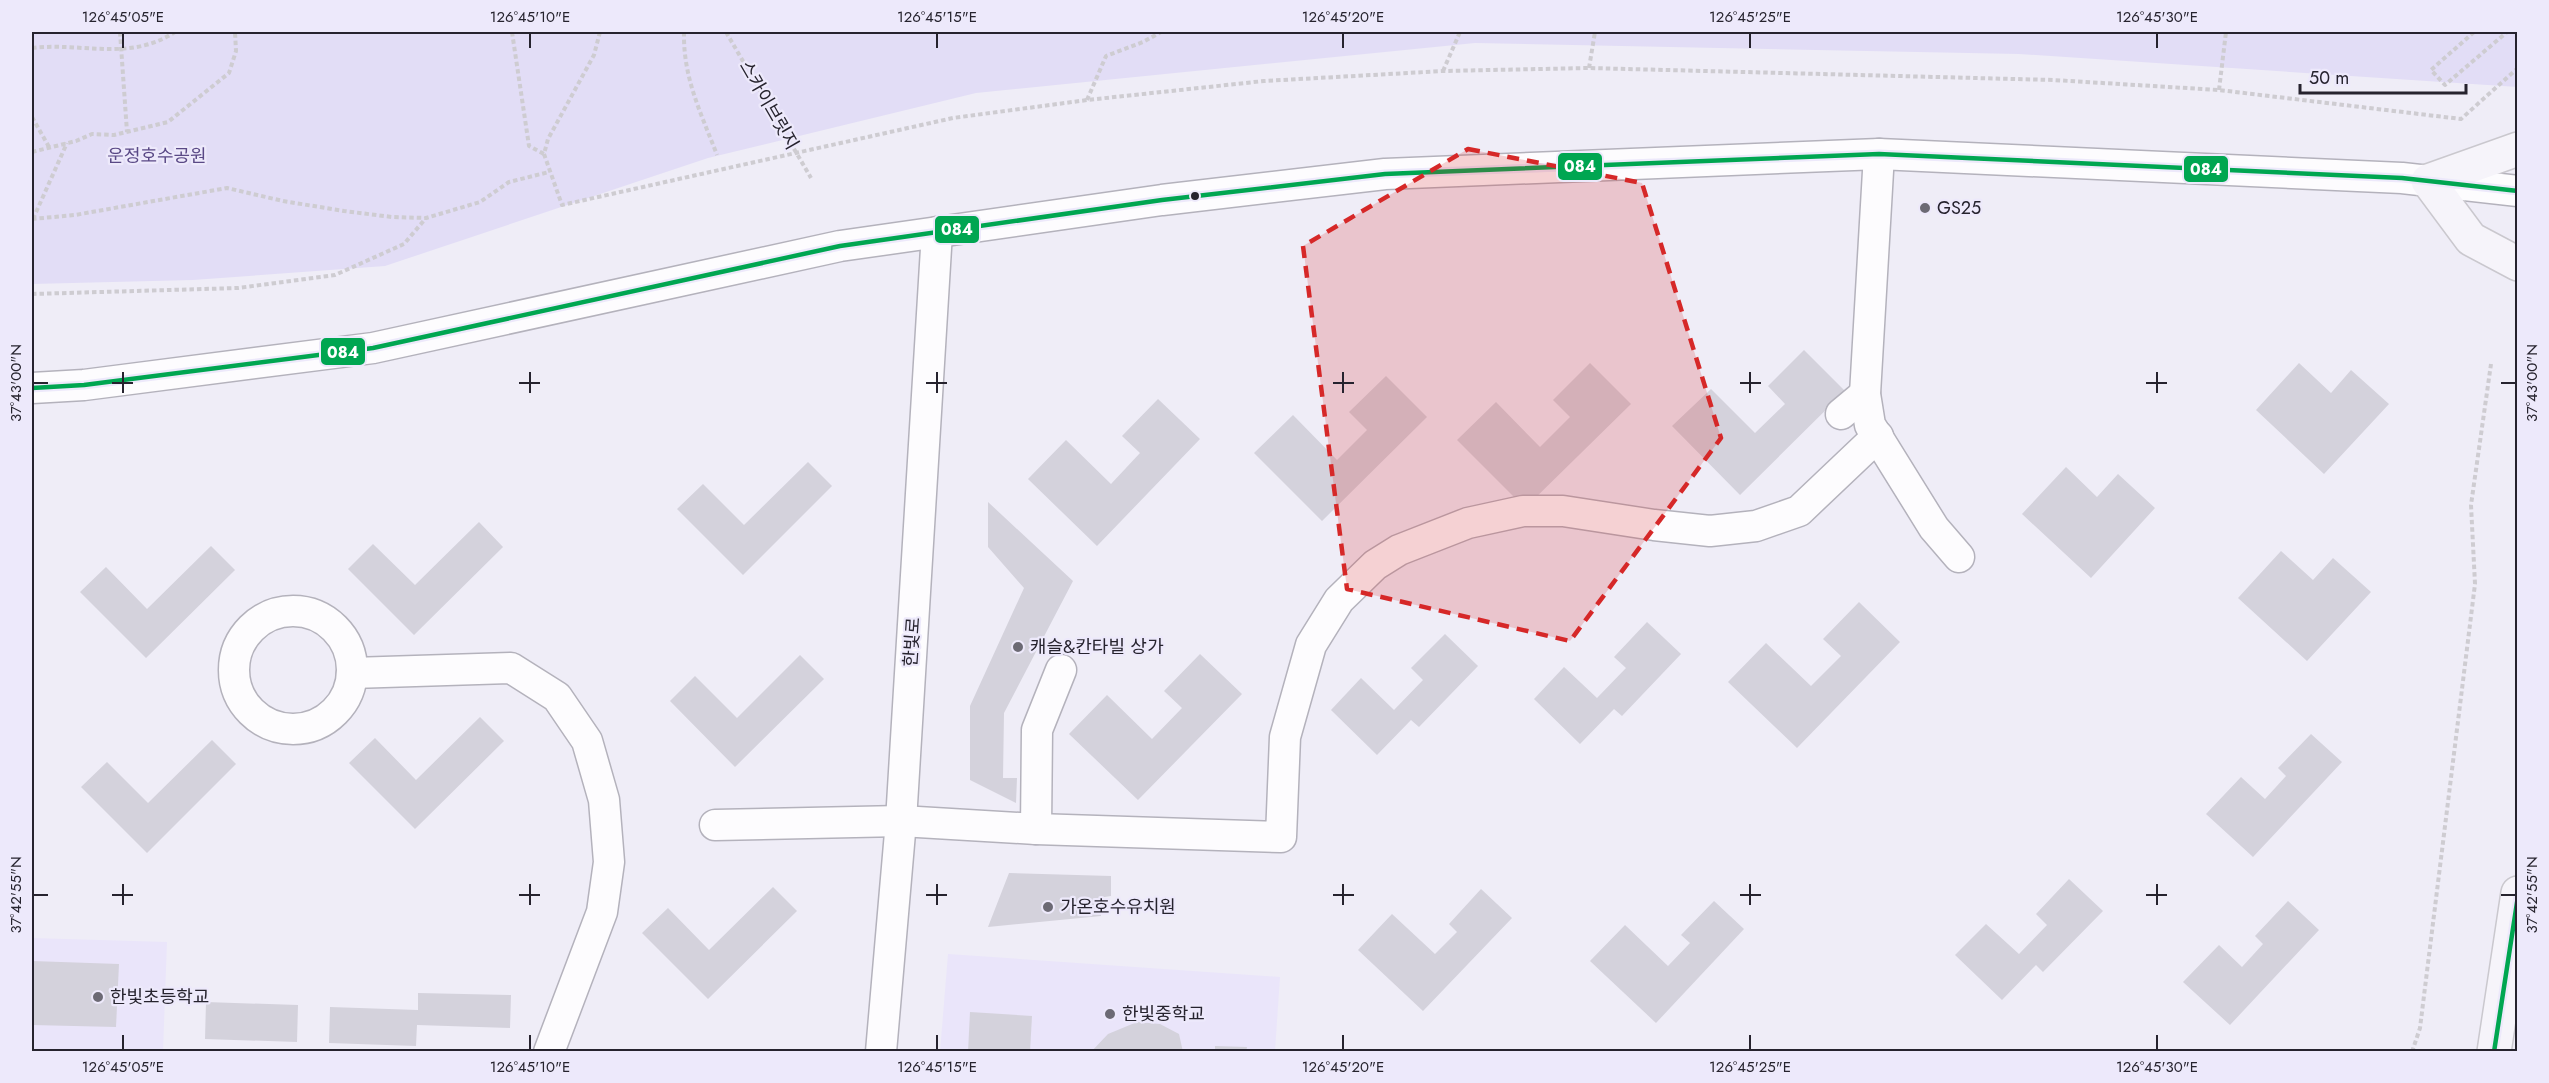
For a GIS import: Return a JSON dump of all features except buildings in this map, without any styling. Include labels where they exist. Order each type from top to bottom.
[{"type":"main road","points":[[2517,149],[2428,181],[2471,239],[2517,264]]},
{"type":"main road","points":[[2494,1052],[2517,893]]},
{"type":"street","points":[[1879,154],[1864,394],[1870,425],[1934,528],[1959,557]]},
{"type":"street","points":[[32,388],[84,385],[373,348],[840,246],[1162,201],[1385,174],[1879,154],[2428,181],[2517,191]]},
{"type":"street","name":"한빛로","points":[[881,1052],[901,821],[937,232]]},
{"type":"street","points":[[1841,414],[1864,394]]},
{"type":"street","points":[[715,825],[901,821],[1036,830],[1281,837],[1285,737],[1311,645],[1339,600],[1383,560],[1399,550],[1468,523],[1523,511],[1563,511],[1710,531],[1756,526],[1799,511],[1878,436]]},
{"type":"street","points":[[352,673],[511,668],[557,697],[587,741],[604,800],[607,872],[602,912],[549,1052]]},
{"type":"street","points":[[1036,830],[1036,730],[1061,670]]},
{"type":"street","points":[[1036,830],[1134,854]]},
{"type":"path","points":[[120,32],[126,132]]},
{"type":"path","points":[[32,48],[133,49],[148,45],[175,32]]},
{"type":"path","points":[[32,152],[92,135],[114,135],[168,122],[229,73],[236,51],[235,32]]},
{"type":"path","points":[[512,32],[529,146],[544,154]]},
{"type":"path","points":[[600,32],[594,55],[548,139],[544,154],[562,205],[953,118],[1087,100],[1264,81],[1443,71],[1589,68],[2053,80],[2219,90],[2461,119],[2517,68]]},
{"type":"path","points":[[684,32],[684,58],[689,82],[717,155]]},
{"type":"path","name":"스카이브릿지","points":[[726,32],[811,178]]},
{"type":"path","points":[[1087,100],[1106,56],[1143,42],[1161,32]]},
{"type":"path","points":[[1443,71],[1460,32]]},
{"type":"path","points":[[1589,68],[1595,32]]},
{"type":"path","points":[[2219,90],[2226,32]]},
{"type":"path","points":[[2474,32],[2431,70],[2445,86],[2507,32]]},
{"type":"path","points":[[32,117],[50,147]]},
{"type":"path","points":[[32,219],[67,143]]},
{"type":"path","points":[[32,219],[75,215],[227,188],[283,201],[344,211],[392,217],[426,218],[480,202],[509,182],[549,172]]},
{"type":"path","points":[[32,294],[238,288],[335,275],[404,244],[426,218]]},
{"type":"path","points":[[2412,1052],[2420,1028],[2475,584],[2471,505],[2491,364]]},
{"type":"highlighted area","points":[[1468,149],[1642,183],[1721,438],[1570,641],[1347,589],[1303,246]]},
{"type":"shaded area","name":"한빛초등학교","points":[[32,938],[167,942],[163,1051],[32,1052]]},
{"type":"shaded area","name":"한빛중학교","points":[[948,954],[1280,977],[1275,1051],[940,1052]]},
{"type":"green space","name":"운정호수공원","points":[[32,32],[2517,32],[2518,87],[2019,54],[1475,43],[976,93],[708,158],[385,266],[193,280],[32,284]]},
{"type":"transit line","name":"084","points":[[32,388],[84,385],[373,348],[840,246],[1162,200],[1385,174],[1879,154],[2402,178],[2518,191]]},
{"type":"transit line","name":"084","points":[[2494,1052],[2518,896]]},
{"type":"place","name":"GS25","points":[[1925,208]]},
{"type":"place","name":"캐슬&칸타빌 상가","points":[[1018,647]]},
{"type":"place","name":"가온호수유치원","points":[[1048,907]]},
{"type":"place","name":"한빛초등학교","points":[[98,997]]},
{"type":"place","name":"한빛중학교","points":[[1110,1014]]}]
